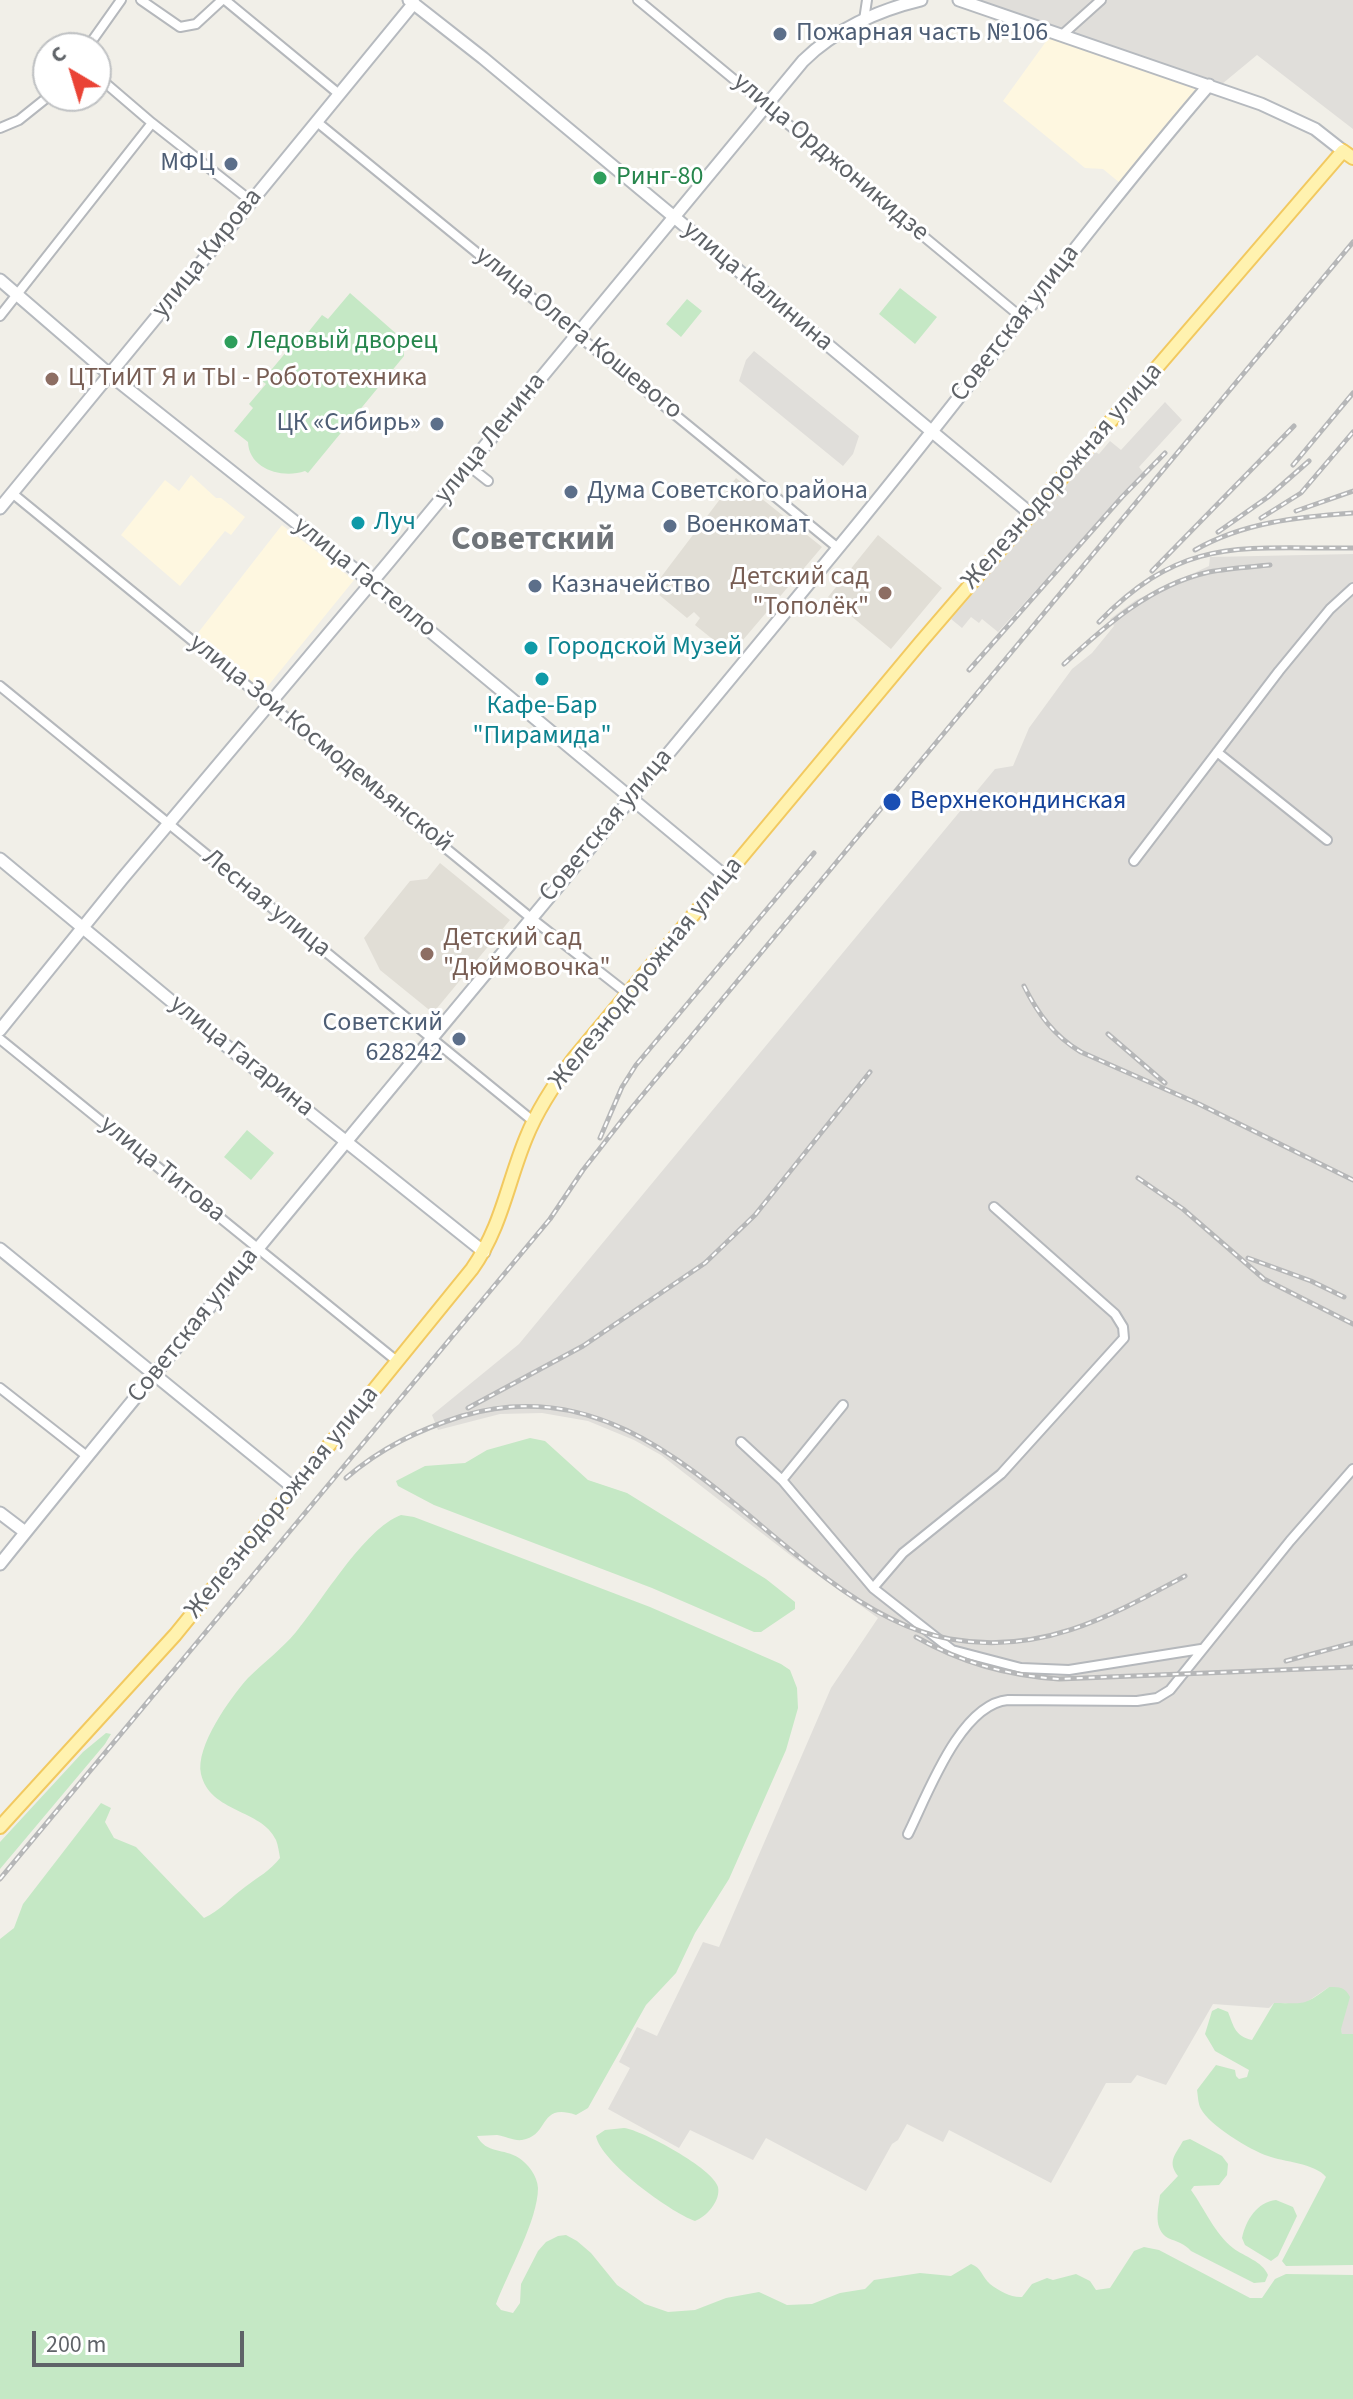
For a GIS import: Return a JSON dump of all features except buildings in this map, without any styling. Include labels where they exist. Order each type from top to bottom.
[{"type":"main road","name":"Железнодорожная улица","points":[[0,1827],[138,1678],[295,1489],[484,1252],[497,1227],[533,1121],[567,1067],[1031,514],[1348,154]]},
{"type":"street","points":[[98,32],[121,0]]},
{"type":"street","points":[[141,0],[173,24],[189,27],[224,0],[339,94]]},
{"type":"street","name":"улица Орджоникидзе","points":[[638,0],[1021,317]]},
{"type":"street","points":[[864,20],[867,0]]},
{"type":"street","name":"улица Ленина","points":[[0,1030],[767,104],[817,48],[864,20],[921,0]]},
{"type":"street","points":[[959,0],[1261,104],[1305,123],[1348,154]]},
{"type":"street","points":[[1062,35],[1101,0]]},
{"type":"street","name":"улица Кирова","points":[[0,508],[413,1]]},
{"type":"street","name":"улица Калинина","points":[[413,1],[1031,514]]},
{"type":"street","name":"Советская улица","points":[[0,1564],[344,1142],[838,548],[1155,148],[1209,85]]},
{"type":"street","points":[[112,89],[251,201]]},
{"type":"street","points":[[0,128],[19,120],[32,110]]},
{"type":"street","name":"улица Олега Кошевого","points":[[317,122],[838,548]]},
{"type":"street","points":[[0,316],[152,123]]},
{"type":"street","name":"улица Гастелло","points":[[0,280],[109,374],[372,583],[726,877]]},
{"type":"street","points":[[469,466],[488,481]]},
{"type":"street","name":"улица Зои Космодемьянской","points":[[12,493],[628,994]]},
{"type":"street","points":[[1134,861],[1330,609],[1353,588]]},
{"type":"street","name":"Лесная улица","points":[[0,686],[533,1121]]},
{"type":"street","points":[[1217,752],[1327,840]]},
{"type":"street","name":"улица Гагарина","points":[[0,859],[344,1142],[484,1252]]},
{"type":"street","name":"улица Титова","points":[[0,1039],[398,1362]]},
{"type":"street","points":[[873,1588],[903,1553],[1001,1474],[1124,1338],[1123,1327],[1115,1314],[994,1207]]},
{"type":"street","points":[[0,1249],[295,1489]]},
{"type":"street","points":[[0,1388],[88,1457]]},
{"type":"street","points":[[782,1480],[843,1405]]},
{"type":"street","points":[[741,1442],[782,1480],[873,1588],[952,1650],[1021,1668],[1069,1670],[1202,1649]]},
{"type":"street","points":[[908,1834],[954,1745],[969,1724],[990,1706],[1008,1700],[1137,1701],[1157,1698],[1170,1690],[1353,1469]]},
{"type":"street","points":[[0,1513],[25,1532]]},
{"type":"shaded area","points":[[979,0],[1353,0],[1353,129],[1257,55],[1222,84]]},
{"type":"shaded area","points":[[1050,36],[1202,86],[1120,183],[1103,169],[1085,168],[1003,101]]},
{"type":"shaded area","points":[[754,351],[859,436],[853,454],[843,466],[739,381],[746,360]]},
{"type":"shaded area","points":[[1165,402],[1182,420],[1139,467],[1143,472],[998,632],[982,619],[979,623],[971,617],[962,628],[951,619],[1039,517],[1037,515],[1095,452],[1099,454],[1110,441],[1121,450]]},
{"type":"shaded area","points":[[191,475],[216,498],[221,498],[245,517],[231,535],[225,531],[180,586],[121,535],[165,480],[179,491]]},
{"type":"shaded area","points":[[736,478],[822,547],[731,654],[695,625],[700,618],[694,612],[687,618],[652,589]]},
{"type":"shaded area","points":[[282,525],[354,580],[263,692],[194,638]]},
{"type":"shaded area","name":"Детский сад \"Тополёк\"","points":[[878,535],[942,588],[891,649],[828,597]]},
{"type":"shaded area","points":[[1353,554],[1353,2034],[1342,2034],[1329,1987],[1297,2006],[1285,2003],[1274,2003],[1269,2008],[1213,2004],[1166,2085],[1137,2075],[1131,2083],[1106,2083],[1051,2183],[949,2130],[943,2142],[907,2124],[866,2191],[766,2138],[753,2160],[690,2130],[679,2148],[608,2109],[630,2068],[619,2062],[637,2027],[657,2036],[703,1942],[719,1947],[831,1688],[878,1618],[794,1558],[661,1455],[634,1440],[588,1421],[542,1413],[500,1414],[438,1430],[432,1415],[519,1344],[995,769],[1013,766],[1029,728],[1072,669],[1092,653],[1114,626],[1110,619],[1136,600],[1209,566],[1210,557]]},
{"type":"shaded area","name":"Детский сад \"Дюймовочка\"","points":[[440,863],[510,920],[433,1013],[380,970],[364,938],[410,881],[427,879]]},
{"type":"green space","points":[[900,288],[937,317],[915,344],[879,314]]},
{"type":"green space","points":[[350,293],[400,337],[404,356],[308,473],[287,474],[268,470],[254,459],[248,442],[234,431],[253,408],[249,404],[266,384],[262,381],[302,333],[306,335],[322,315],[328,319]]},
{"type":"green space","points":[[687,299],[702,311],[681,337],[666,324]]},
{"type":"green space","points":[[247,1130],[274,1153],[251,1180],[224,1157]]},
{"type":"green space","points":[[530,1438],[545,1441],[588,1480],[627,1493],[766,1579],[795,1602],[795,1609],[761,1632],[754,1632],[652,1588],[434,1505],[398,1486],[396,1481],[425,1466],[465,1463],[487,1450]]},
{"type":"green space","points":[[401,1515],[414,1517],[650,1607],[781,1664],[790,1670],[797,1688],[798,1708],[786,1750],[729,1879],[695,1933],[676,1973],[646,2005],[588,2108],[576,2115],[555,2113],[537,2133],[522,2140],[497,2135],[477,2136],[485,2146],[522,2160],[534,2174],[538,2188],[528,2230],[496,2304],[501,2310],[513,2313],[520,2303],[521,2284],[538,2251],[546,2242],[566,2235],[591,2253],[617,2285],[645,2304],[668,2312],[695,2310],[726,2298],[759,2292],[787,2305],[812,2304],[840,2293],[865,2289],[874,2280],[920,2273],[951,2276],[971,2264],[990,2284],[1014,2296],[1022,2297],[1032,2284],[1047,2278],[1053,2280],[1076,2274],[1090,2281],[1096,2290],[1110,2288],[1134,2251],[1144,2247],[1159,2250],[1250,2298],[1262,2298],[1275,2279],[1286,2274],[1353,2275],[1353,2399],[0,2399],[0,1939],[14,1928],[23,1904],[101,1803],[111,1808],[105,1822],[114,1838],[136,1847],[204,1918],[276,1863],[280,1858],[278,1846],[269,1830],[225,1804],[206,1787],[201,1774],[203,1750],[224,1710],[248,1678],[296,1632],[373,1535]]},
{"type":"green space","points":[[106,1733],[111,1734],[105,1744],[0,1869],[0,1842],[83,1752]]},
{"type":"green space","points":[[1329,1987],[1342,1988],[1350,1997],[1341,2029],[1342,2034],[1353,2034],[1353,2265],[1286,2266],[1282,2261],[1326,2177],[1314,2169],[1260,2153],[1231,2136],[1205,2115],[1199,2105],[1197,2090],[1216,2065],[1235,2070],[1239,2079],[1247,2077],[1249,2070],[1215,2051],[1205,2034],[1212,2011],[1218,2008],[1228,2012],[1239,2033],[1252,2040],[1274,2003],[1303,2002]]},
{"type":"green space","points":[[624,2128],[676,2152],[714,2179],[718,2192],[715,2203],[704,2216],[695,2221],[684,2216],[638,2185],[610,2159],[596,2136],[605,2130]]},
{"type":"green space","points":[[1190,2139],[1222,2156],[1228,2164],[1227,2175],[1219,2185],[1194,2186],[1191,2190],[1227,2242],[1265,2270],[1268,2275],[1265,2282],[1254,2283],[1191,2251],[1160,2230],[1160,2195],[1178,2176],[1173,2167],[1173,2158],[1183,2141]]},
{"type":"green space","points":[[1276,2200],[1293,2207],[1297,2216],[1278,2256],[1271,2261],[1245,2245],[1242,2238],[1253,2213],[1263,2204]]},
{"type":"railway","points":[[0,1879],[550,1219],[630,1110],[1353,242]]},
{"type":"railway","points":[[1293,465],[1353,393]]},
{"type":"railway","points":[[1152,571],[1294,426]]},
{"type":"railway","points":[[1261,518],[1301,493],[1353,432]]},
{"type":"railway","points":[[969,670],[1122,497],[1165,453]]},
{"type":"railway","points":[[1218,532],[1268,497],[1309,461]]},
{"type":"railway","points":[[1296,511],[1353,491]]},
{"type":"railway","points":[[1195,550],[1252,527],[1292,519],[1353,513]]},
{"type":"railway","points":[[1099,622],[1130,594],[1159,574],[1187,561],[1246,549],[1353,548]]},
{"type":"railway","points":[[1064,664],[1130,608],[1168,586],[1209,572],[1270,565]]},
{"type":"railway","points":[[600,1138],[622,1087],[636,1065],[814,853]]},
{"type":"railway","points":[[1024,986],[1048,1024],[1081,1052],[1199,1104],[1353,1180]]},
{"type":"railway","points":[[1108,1034],[1165,1083]]},
{"type":"railway","points":[[468,1408],[583,1346],[705,1263],[755,1215],[870,1072]]},
{"type":"railway","points":[[1138,1178],[1183,1209],[1264,1279],[1353,1324]]},
{"type":"railway","points":[[1248,1258],[1311,1281],[1344,1297]]},
{"type":"railway","points":[[346,1478],[401,1441],[462,1416],[517,1406],[568,1410],[616,1425],[660,1449],[703,1479],[840,1588],[885,1616],[933,1635],[983,1643],[1044,1637],[1101,1618],[1185,1576]]},
{"type":"railway","points":[[916,1637],[950,1654],[985,1666],[1059,1679],[1353,1667]]},
{"type":"railway","points":[[1286,1661],[1353,1643]]},
{"type":"place","name":"Пожарная часть №106","points":[[780,34]]},
{"type":"place","name":"МФЦ","points":[[231,164]]},
{"type":"place","name":"Ринг-80","points":[[600,178]]},
{"type":"place","name":"Ледовый дворец","points":[[231,342]]},
{"type":"place","name":"ЦТТиИТ Я и ТЫ - Робототехника","points":[[52,379]]},
{"type":"place","name":"ЦК «Сибирь»","points":[[437,424]]},
{"type":"place","name":"Дума Советского района","points":[[571,492]]},
{"type":"place","name":"Луч","points":[[358,523]]},
{"type":"place","name":"Военкомат","points":[[670,526]]},
{"type":"place","name":"Казначейство","points":[[535,586]]},
{"type":"place","name":"Детский сад \"Тополёк\"","points":[[885,593]]},
{"type":"place","name":"Городской Музей","points":[[531,648]]},
{"type":"place","name":"Кафе-Бар \"Пирамида\"","points":[[542,679]]},
{"type":"place","name":"Верхнекондинская","points":[[892,802]]},
{"type":"place","name":"Детский сад \"Дюймовочка\"","points":[[427,954]]},
{"type":"place","name":"Советский 628242","points":[[459,1039]]},
{"type":"district","name":"Советский","points":[[533,542]]}]
